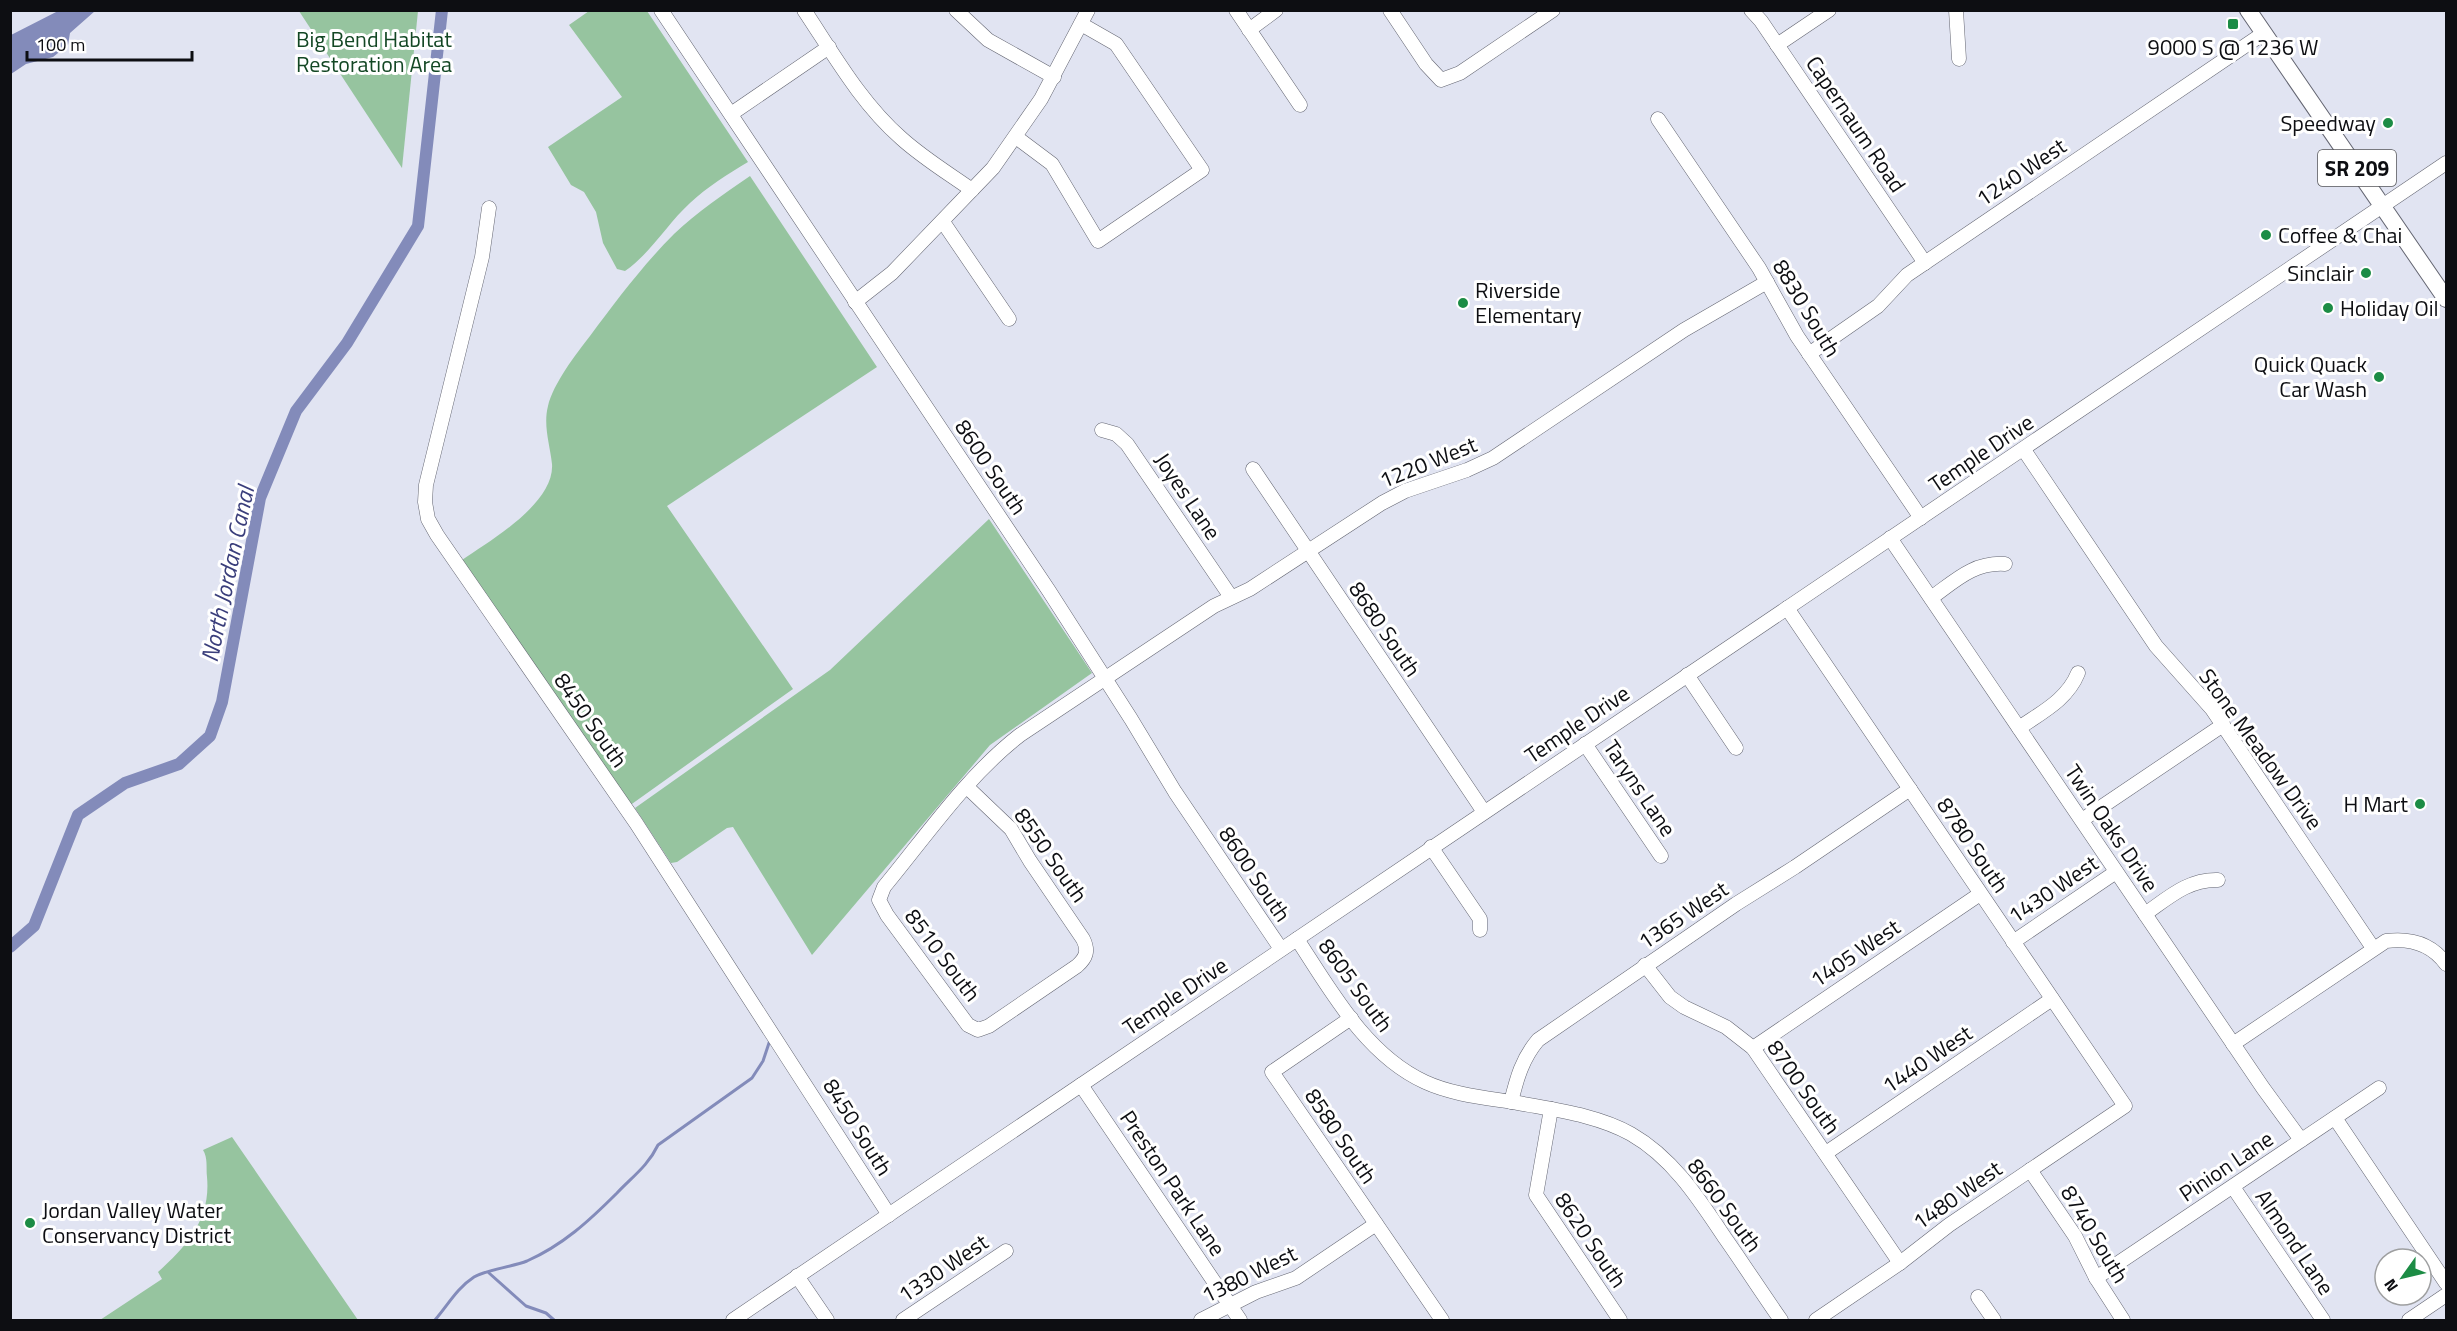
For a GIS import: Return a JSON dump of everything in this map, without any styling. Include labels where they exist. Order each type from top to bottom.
[{"type":"main road","name":"SR 209","points":[[2248,10],[2384,205],[2446,299]]},
{"type":"street","name":"8600 South","points":[[661,10],[1105,678],[1178,797],[1281,949]]},
{"type":"street","points":[[804,10],[861,94],[894,131],[928,159],[972,190]]},
{"type":"street","points":[[956,10],[988,40],[1054,77]]},
{"type":"street","points":[[855,302],[892,273],[993,168],[1054,77],[1088,10]]},
{"type":"street","points":[[1236,10],[1300,105]]},
{"type":"street","points":[[1248,30],[1276,10]]},
{"type":"street","points":[[1390,10],[1426,64],[1441,80],[1460,73],[1552,10]]},
{"type":"street","name":"Capernaum Road","points":[[1750,10],[1778,45],[1924,263]]},
{"type":"street","points":[[1778,45],[1829,10]]},
{"type":"street","points":[[1956,10],[1959,59]]},
{"type":"street","points":[[1016,136],[1052,164],[1098,241],[1202,170],[1116,44],[1081,24]]},
{"type":"street","name":"1240 West","points":[[1809,354],[1878,306],[1898,283],[1924,263],[2264,33]]},
{"type":"street","points":[[731,114],[829,47]]},
{"type":"street","name":"8830 South","points":[[1658,119],[1767,282],[1787,320],[1809,354],[1921,518]]},
{"type":"street","name":"Temple Drive","points":[[733,1320],[2446,163]]},
{"type":"street","name":"8450 South","points":[[489,208],[482,257],[426,485],[425,502],[428,519],[468,581],[636,823],[889,1215]]},
{"type":"street","points":[[943,222],[1009,319]]},
{"type":"street","name":"1220 West","points":[[879,900],[884,887],[967,787],[1009,744],[1105,678],[1231,597],[1250,589],[1382,503],[1405,491],[1467,470],[1494,458],[1684,330],[1767,282]]},
{"type":"street","name":"Joyes Lane","points":[[1102,430],[1116,434],[1127,444],[1231,597]]},
{"type":"street","name":"Stone Meadow Drive","points":[[2024,450],[2156,646],[2200,693],[2223,725],[2373,948]]},
{"type":"street","name":"8680 South","points":[[1252,469],[1484,812]]},
{"type":"street","name":"Twin Oaks Drive","points":[[1890,538],[2233,1044],[2301,1140]]},
{"type":"street","points":[[1931,598],[1975,568],[1989,563],[2004,564]]},
{"type":"street","name":"8780 South","points":[[1787,608],[2125,1106]]},
{"type":"street","points":[[2019,728],[2061,699],[2072,687],[2078,673]]},
{"type":"street","points":[[1687,675],[1736,748]]},
{"type":"street","points":[[2082,820],[2223,725]]},
{"type":"street","name":"Taryns Lane","points":[[1585,744],[1661,856]]},
{"type":"street","name":"8550 South","points":[[967,787],[1011,829],[1087,947],[1086,955],[1077,966],[989,1026],[978,1030]]},
{"type":"street","name":"1365 West","points":[[1511,1102],[1526,1053],[1538,1040],[1645,965],[1910,789]]},
{"type":"street","points":[[1431,847],[1480,919],[1480,930]]},
{"type":"street","name":"1430 West","points":[[2013,942],[2116,872]]},
{"type":"street","points":[[2145,914],[2189,883],[2203,879],[2218,880]]},
{"type":"street","name":"1405 West","points":[[1753,1048],[1980,894]]},
{"type":"street","name":"8510 South","points":[[879,900],[887,915],[966,1022],[978,1030]]},
{"type":"street","name":"8605 South","points":[[1297,939],[1368,1041],[1406,1072],[1427,1083],[1448,1090],[1551,1109]]},
{"type":"street","points":[[2233,1044],[2386,941],[2400,939],[2415,941],[2432,948],[2446,964]]},
{"type":"street","name":"8700 South","points":[[1645,965],[1670,997],[1684,1007],[1726,1027],[1753,1048],[1900,1263]]},
{"type":"street","name":"1440 West","points":[[1826,1154],[2052,999]]},
{"type":"street","name":"8580 South","points":[[1351,1018],[1272,1072],[1442,1320]]},
{"type":"street","name":"Preston Park Lane","points":[[1081,1084],[1240,1320]]},
{"type":"street","name":"Pinion Lane","points":[[2096,1278],[2379,1088]]},
{"type":"street","name":"1480 West","points":[[1816,1320],[1900,1263],[1949,1225],[2125,1106]]},
{"type":"street","name":"8620 South","points":[[1551,1109],[1536,1195],[1620,1320]]},
{"type":"street","name":"8660 South","points":[[1551,1109],[1631,1134],[1663,1157],[1693,1190],[1781,1320]]},
{"type":"street","points":[[2335,1118],[2446,1283]]},
{"type":"street","name":"8740 South","points":[[2030,1170],[2075,1236],[2096,1278],[2123,1320]]},
{"type":"street","name":"Almond Lane","points":[[2233,1187],[2323,1320]]},
{"type":"street","name":"1380 West","points":[[1201,1320],[1256,1292],[1296,1278],[1376,1224]]},
{"type":"street","name":"1330 West","points":[[903,1320],[1006,1251]]},
{"type":"street","points":[[797,1276],[827,1320]]},
{"type":"street","points":[[2409,1320],[2446,1295]]},
{"type":"street","points":[[1978,1297],[1994,1320]]},
{"type":"green space","name":"Big Bend Habitat Restoration Area","points":[[299,11],[418,11],[402,168]]},
{"type":"green space","points":[[589,11],[647,11],[748,162],[697,197],[643,256],[625,271],[617,269],[603,243],[596,212],[584,192],[571,185],[548,147],[622,97],[569,25]]},
{"type":"green space","points":[[750,176],[877,367],[667,506],[793,689],[629,806],[462,560],[519,520],[543,493],[550,479],[552,464],[547,428],[548,406],[560,379],[578,351],[651,258],[674,234],[701,211]]},
{"type":"green space","points":[[989,519],[1092,673],[990,745],[812,955],[733,827],[727,828],[677,862],[671,863],[635,808],[830,670]]},
{"type":"green space","points":[[232,1137],[358,1320],[100,1320],[162,1279],[158,1272],[187,1242],[201,1219],[207,1192],[206,1156],[203,1150]]},
{"type":"water","points":[[60,10],[95,11],[70,33],[68,45],[53,57],[26,64],[11,74],[11,35]]},
{"type":"waterway","name":"North Jordan Canal","points":[[10,947],[34,926],[78,815],[125,783],[179,764],[210,736],[222,702],[260,498],[296,411],[347,343],[418,226],[442,10]]},
{"type":"waterway","points":[[435,1320],[458,1291],[474,1277],[540,1255],[586,1223],[639,1171],[658,1145],[752,1078],[763,1061],[770,1040]]},
{"type":"waterway","points":[[489,1273],[526,1306],[546,1313],[554,1320]]},
{"type":"place","name":"9000 S @ 1236 W","points":[[2233,24]]},
{"type":"place","name":"Speedway","points":[[2388,123]]},
{"type":"place","name":"Coffee & Chai","points":[[2266,235]]},
{"type":"place","name":"Sinclair","points":[[2366,273]]},
{"type":"place","name":"Riverside Elementary","points":[[1463,303]]},
{"type":"place","name":"Holiday Oil","points":[[2328,308]]},
{"type":"place","name":"Quick Quack Car Wash","points":[[2379,377]]},
{"type":"place","name":"H Mart","points":[[2420,804]]},
{"type":"place","name":"Jordan Valley Water Conservancy District","points":[[30,1223]]}]
